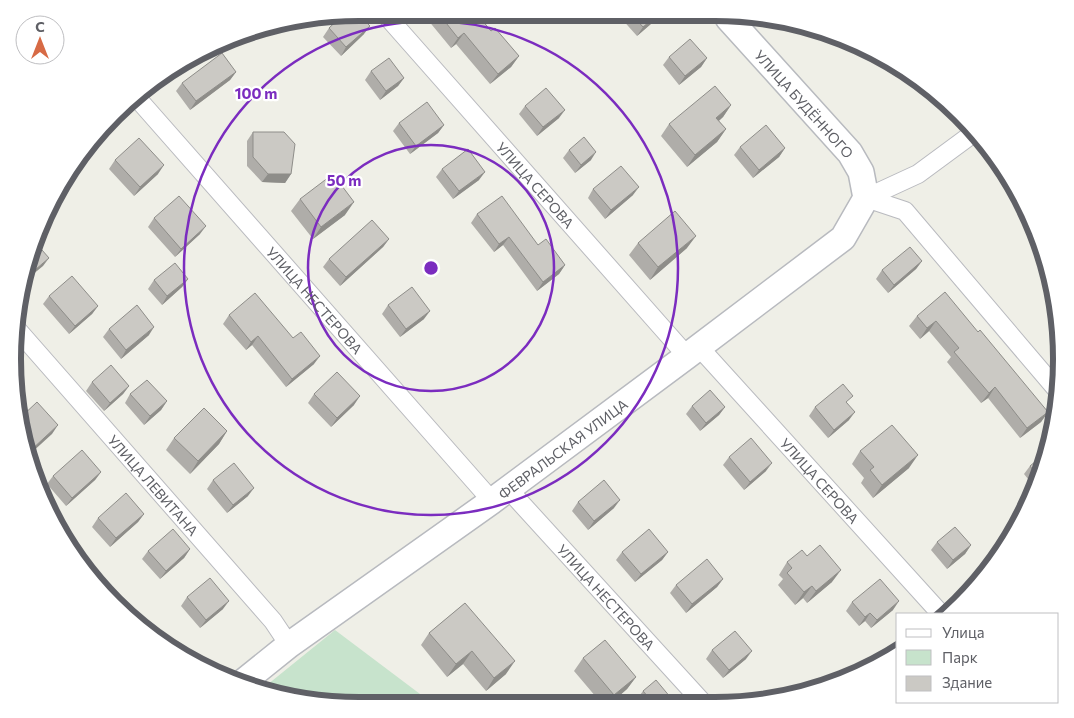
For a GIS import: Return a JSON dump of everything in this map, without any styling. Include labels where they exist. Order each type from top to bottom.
[{"type":"main road","name":"УЛИЦА БУДЁННОГО","points":[[731,22],[850,153],[862,172],[866,198]]},
{"type":"main road","name":"ФЕВРАЛЬСКАЯ УЛИЦА","points":[[248,678],[289,645],[500,495],[843,238],[866,198]]},
{"type":"street","name":"УЛИЦА СЕРОВА","points":[[391,21],[693,352],[939,612]]},
{"type":"street","name":"УЛИЦА НЕСТЕРОВА","points":[[140,102],[500,495],[697,697]]},
{"type":"street","points":[[866,198],[918,174],[969,136]]},
{"type":"street","points":[[866,198],[905,211],[1052,384]]},
{"type":"street","name":"УЛИЦА ЛЕВИТАНА","points":[[22,335],[274,621],[289,645]]},
{"type":"green space","points":[[335,630],[424,697],[337,696],[315,694],[268,684]]},
{"type":"building","points":[[365,21],[370,26],[346,47],[329,28],[337,22]]},
{"type":"building","points":[[445,21],[483,21],[491,31],[495,28],[519,56],[498,74],[464,33],[458,38]]},
{"type":"building","points":[[638,21],[650,21],[643,27]]},
{"type":"building","points":[[690,39],[707,58],[685,76],[669,57]]},
{"type":"building","points":[[222,53],[236,72],[196,101],[182,83]]},
{"type":"building","points":[[389,58],[404,78],[386,91],[371,71]]},
{"type":"building","points":[[715,86],[731,105],[716,118],[726,129],[695,155],[669,124]]},
{"type":"building","points":[[546,88],[565,110],[543,127],[525,106]]},
{"type":"building","points":[[427,102],[444,125],[416,146],[399,123]]},
{"type":"building","points":[[766,125],[785,148],[759,170],[740,147]]},
{"type":"building","points":[[253,132],[284,132],[295,144],[291,174],[268,174],[253,157]]},
{"type":"building","points":[[584,137],[596,152],[581,165],[569,150]]},
{"type":"building","points":[[139,138],[164,165],[140,187],[115,160]]},
{"type":"building","points":[[468,149],[485,172],[459,191],[442,169]]},
{"type":"building","points":[[621,166],[639,187],[611,210],[593,189]]},
{"type":"building","points":[[333,174],[354,202],[321,227],[300,199]]},
{"type":"building","points":[[179,196],[206,226],[181,249],[154,218]]},
{"type":"building","points":[[502,196],[538,245],[546,239],[565,265],[543,282],[509,237],[499,244],[477,214]]},
{"type":"building","points":[[675,211],[696,236],[658,267],[638,243]]},
{"type":"building","points":[[372,220],[389,239],[346,277],[329,259]]},
{"type":"building","points":[[910,247],[922,261],[894,285],[882,270]]},
{"type":"building","points":[[40,248],[49,258],[33,271]]},
{"type":"building","points":[[175,263],[188,279],[167,296],[154,280]]},
{"type":"building","points":[[72,276],[98,306],[75,326],[49,296]]},
{"type":"building","points":[[412,287],[430,311],[406,329],[388,305]]},
{"type":"building","points":[[945,292],[978,332],[980,330],[1048,412],[1027,428],[995,387],[989,393],[954,352],[959,348],[936,321],[927,328],[917,316]]},
{"type":"building","points":[[255,293],[293,338],[301,332],[320,356],[292,379],[258,336],[251,342],[229,315]]},
{"type":"building","points":[[137,305],[154,327],[126,350],[109,329]]},
{"type":"building","points":[[111,365],[129,386],[110,403],[92,382]]},
{"type":"building","points":[[337,372],[360,396],[337,418],[314,394]]},
{"type":"building","points":[[147,380],[167,401],[150,416],[130,394]]},
{"type":"building","points":[[843,384],[853,396],[846,402],[855,412],[834,430],[815,407]]},
{"type":"building","points":[[710,390],[725,407],[706,423],[692,406]]},
{"type":"building","points":[[37,402],[58,425],[33,448],[28,425],[26,413]]},
{"type":"building","points":[[204,408],[227,431],[198,461],[174,438]]},
{"type":"building","points":[[892,425],[918,455],[882,485],[870,470],[874,467],[860,451]]},
{"type":"building","points":[[751,438],[772,463],[750,482],[729,457]]},
{"type":"building","points":[[82,450],[101,472],[72,498],[53,476]]},
{"type":"building","points":[[1037,460],[1034,471],[1030,466]]},
{"type":"building","points":[[234,463],[254,488],[233,505],[213,480]]},
{"type":"building","points":[[604,480],[620,500],[594,521],[578,502]]},
{"type":"building","points":[[126,493],[144,514],[116,538],[98,518]]},
{"type":"building","points":[[955,527],[971,545],[953,560],[937,542]]},
{"type":"building","points":[[173,529],[190,549],[166,571],[148,551]]},
{"type":"building","points":[[649,529],[668,552],[641,574],[622,552]]},
{"type":"building","points":[[820,545],[841,570],[816,591],[812,586],[804,592],[787,573],[792,568],[787,562],[802,550],[807,556]]},
{"type":"building","points":[[707,559],[723,579],[692,604],[676,585]]},
{"type":"building","points":[[210,578],[229,601],[206,620],[187,597]]},
{"type":"building","points":[[880,579],[899,601],[877,620],[870,613],[865,617],[852,602]]},
{"type":"building","points":[[465,603],[515,661],[494,678],[472,651],[456,664],[429,633]]},
{"type":"building","points":[[735,631],[752,651],[729,670],[712,650]]},
{"type":"building","points":[[605,640],[636,677],[614,695],[583,658]]},
{"type":"building","points":[[656,680],[670,697],[648,697],[643,691]]}]
